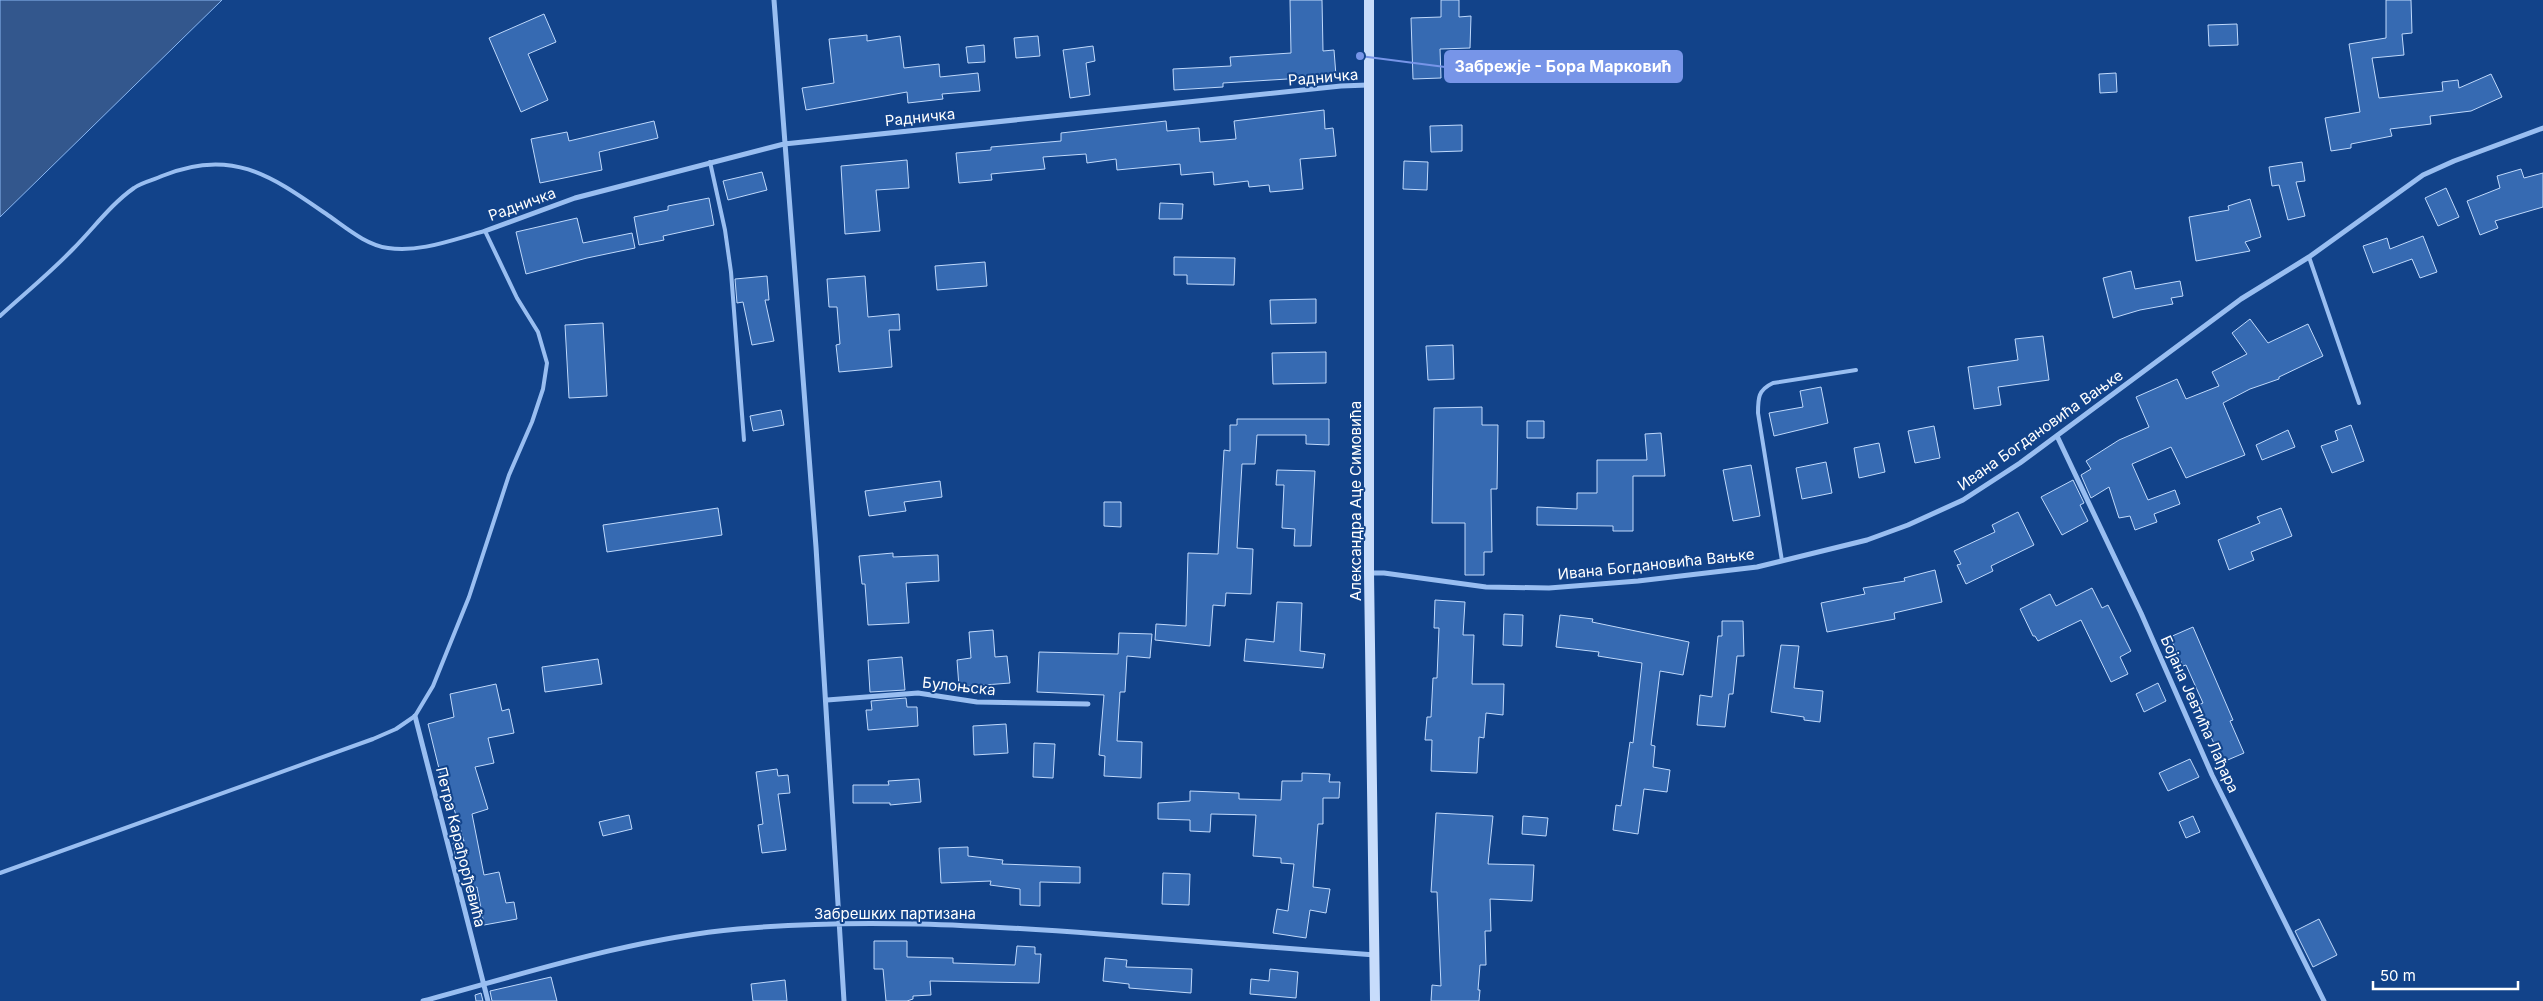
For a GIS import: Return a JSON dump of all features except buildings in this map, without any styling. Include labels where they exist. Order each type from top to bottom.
[{"type":"street","points":[[774,0],[827,700],[844,1001]]},
{"type":"street","name":"Александра Аце Симовића","points":[[1369,0],[1369,573],[1375,1001]]},
{"type":"street","name":"Радничка","points":[[485,231],[574,198],[784,144],[1341,86],[1368,86]]},
{"type":"street","name":"Ивана Богдановића Вањке","points":[[1369,573],[1384,573],[1486,587],[1549,588],[1702,575],[1782,561],[1867,540],[1932,515],[1963,500],[2020,463],[2241,300],[2309,258],[2423,175],[2454,160],[2543,128]]},
{"type":"street","name":"Бојана Јевтића Лађара","points":[[2057,436],[2141,613],[2212,775],[2324,1001]]},
{"type":"street","name":"Булоњска","points":[[827,700],[918,693],[977,702],[1088,704]]},
{"type":"street","name":"Петра Карађорђевића","points":[[415,716],[488,1001]]},
{"type":"street","name":"Забрешких партизана","points":[[423,1001],[550,965],[655,941],[738,929],[839,924],[923,923],[1014,928],[1375,955]]},
{"type":"lane","points":[[710,162],[726,230],[739,357],[744,440]]},
{"type":"lane","points":[[0,316],[71,251],[102,217],[135,188],[176,170],[201,165],[227,163],[258,172],[298,195],[364,240],[387,248],[415,249],[485,231],[517,298],[538,332],[547,362],[538,406],[509,475],[469,597],[433,686],[415,716],[396,729],[373,740],[0,873]]},
{"type":"lane","points":[[2309,258],[2359,403]]},
{"type":"lane","points":[[1782,561],[1758,413],[1758,397],[1763,388],[1773,383],[1856,370]]},
{"type":"water","points":[[0,0],[222,0],[0,217]]},
{"type":"place","name":"Забрежје - Бора Марковић","points":[[1360,56]]}]
